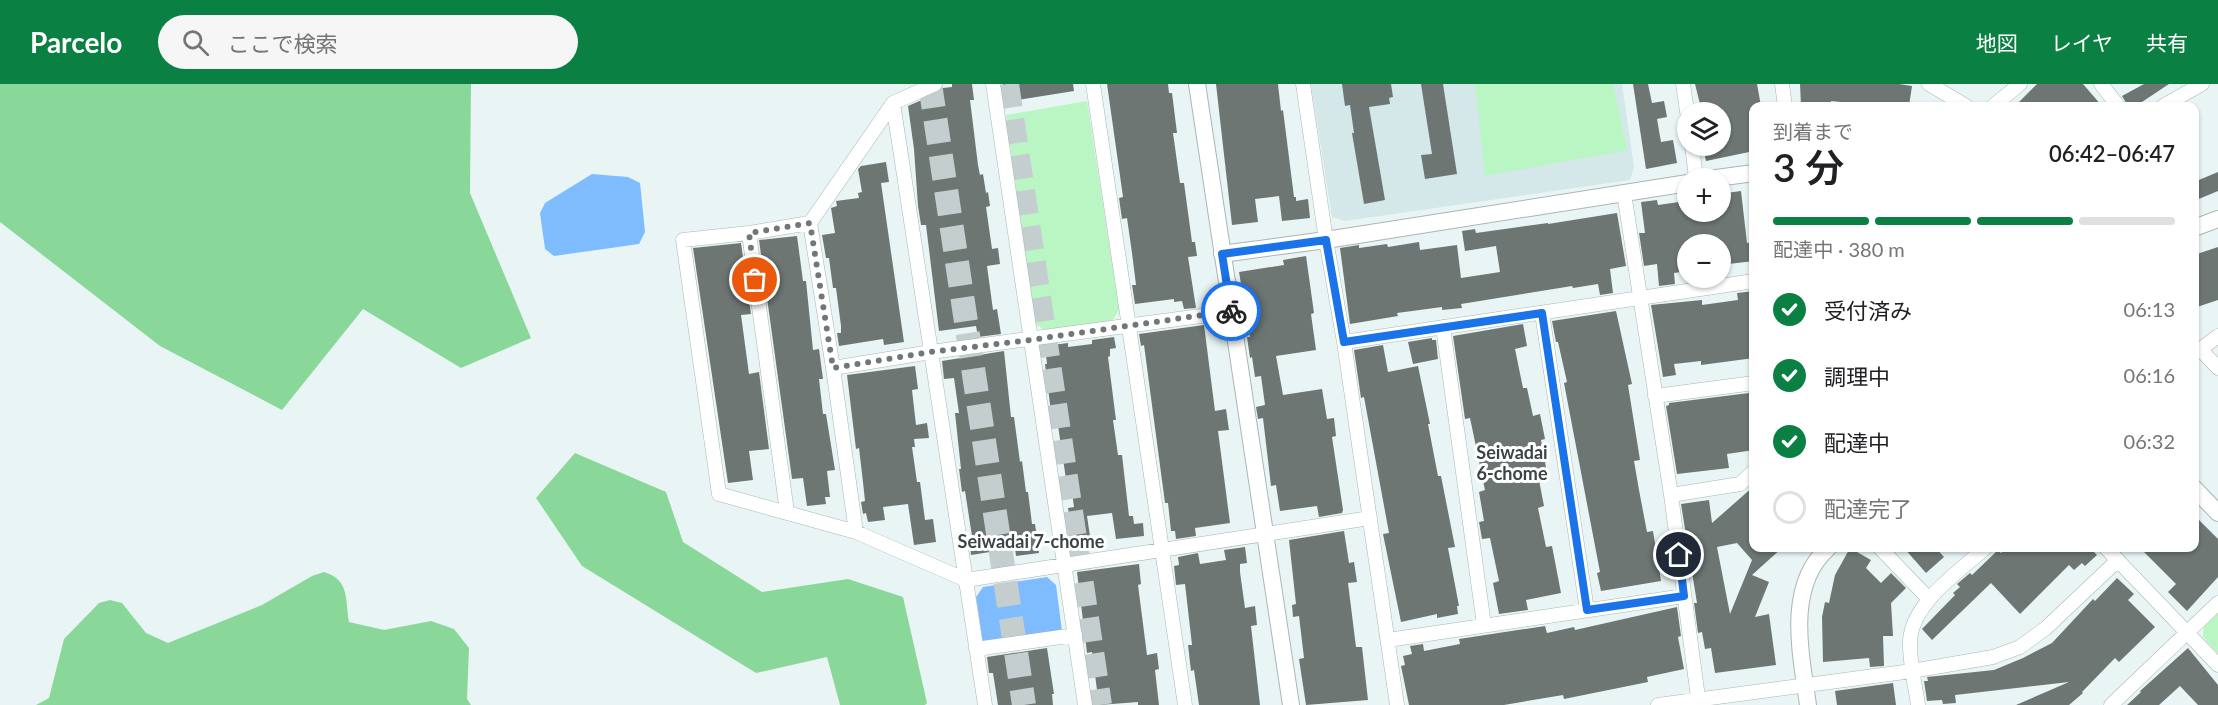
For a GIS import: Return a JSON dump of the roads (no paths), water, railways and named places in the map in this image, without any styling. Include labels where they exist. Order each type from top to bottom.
[{"type":"street","points":[[856,532],[810,223],[893,104],[935,84]]},
{"type":"street","points":[[993,84],[1085,705]]},
{"type":"street","points":[[1093,84],[1185,705]]},
{"type":"street","points":[[1197,84],[1291,705]]},
{"type":"street","points":[[1303,84],[1344,342],[1397,705]]},
{"type":"street","points":[[1683,84],[1686,102]]},
{"type":"street","points":[[1782,84],[1784,102]]},
{"type":"street","points":[[1929,84],[1959,102]]},
{"type":"street","points":[[1998,102],[2020,84]]},
{"type":"street","points":[[2101,84],[2115,102]]},
{"type":"street","points":[[2170,102],[2200,84]]},
{"type":"street","points":[[893,104],[985,705]]},
{"type":"street","points":[[1731,176],[1749,174]]},
{"type":"street","points":[[1222,254],[1326,240],[1677,185]]},
{"type":"street","points":[[1624,193],[1671,495],[1698,702]]},
{"type":"street","points":[[2199,225],[2218,219]]},
{"type":"street","points":[[810,223],[749,233],[683,240],[719,494],[856,532],[966,580],[1370,519]]},
{"type":"street","points":[[749,233],[787,512]]},
{"type":"street","points":[[1344,342],[1749,282]]},
{"type":"street","points":[[833,368],[931,352],[1232,312]]},
{"type":"street","points":[[1542,313],[1587,610]]},
{"type":"street","points":[[1443,327],[1484,625]]},
{"type":"street","points":[[2199,350],[2218,336]]},
{"type":"street","points":[[2199,353],[2218,368]]},
{"type":"street","points":[[1655,396],[1749,383]]},
{"type":"street","points":[[1671,495],[1740,484],[1749,476]]},
{"type":"street","points":[[2199,493],[2218,513]]},
{"type":"street","points":[[1808,705],[1798,621],[1805,581],[1825,552]]},
{"type":"street","points":[[1884,552],[1929,599]]},
{"type":"street","points":[[1918,705],[1910,639],[1916,615],[1929,599],[1981,552]]},
{"type":"street","points":[[2110,552],[2218,665]]},
{"type":"street","points":[[1658,705],[1698,702],[1993,657],[2020,647],[2046,628],[2118,560]]},
{"type":"street","points":[[1388,640],[1684,596]]},
{"type":"street","points":[[2111,705],[2218,603]]},
{"type":"street","points":[[976,649],[1075,635]]},
{"type":"water","points":[[592,174],[628,177],[640,183],[645,232],[639,244],[554,256],[545,249],[540,213],[545,203]]},
{"type":"water","points":[[1047,577],[1056,585],[1062,631],[983,643],[976,597],[983,587]]},
{"type":"tunnel","points":[[930,84],[1024,705]]},
{"type":"tunnel","points":[[1007,84],[1100,705]]},
{"type":"district","name":"Seiwadai 6-chome","points":[[1512,463]]},
{"type":"district","name":"Seiwadai 7-chome","points":[[1031,542]]}]
